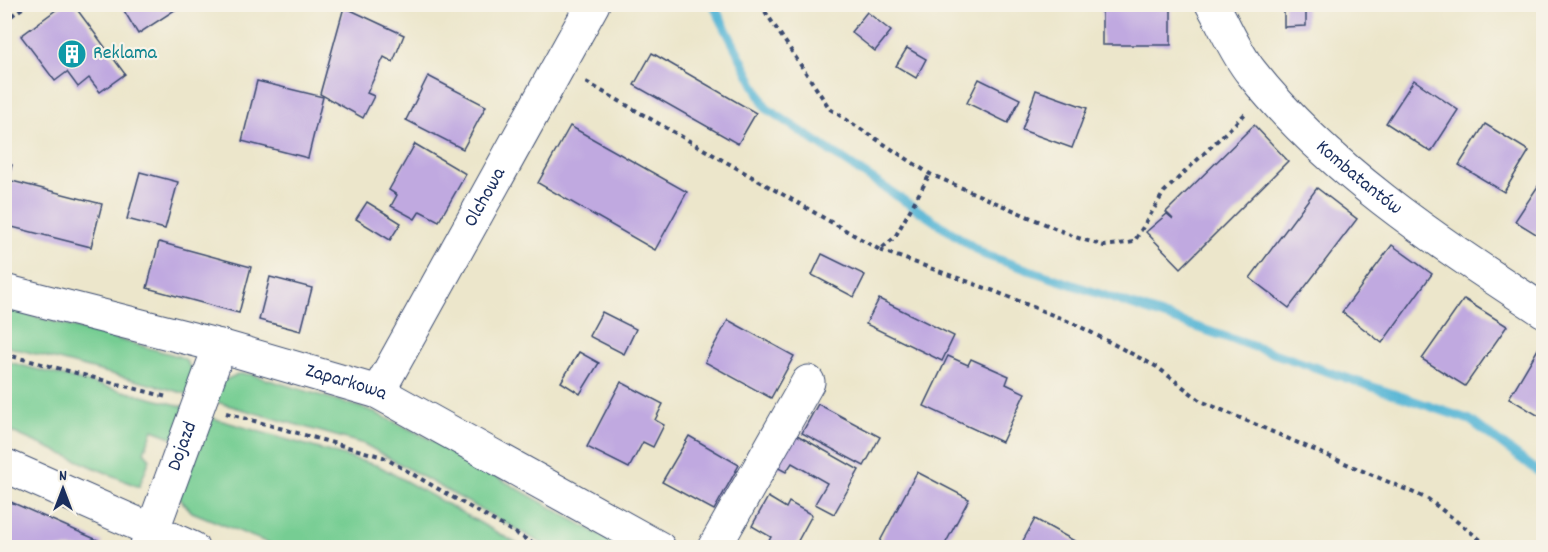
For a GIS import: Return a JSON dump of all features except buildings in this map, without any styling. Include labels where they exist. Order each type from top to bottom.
[{"type":"street","name":"Olchowa","points":[[378,392],[593,4]]},
{"type":"street","name":"Kombatantów","points":[[1212,4],[1250,71],[1319,146],[1440,243],[1544,311]]},
{"type":"street","name":"Zaparkowa","points":[[4,291],[220,346],[378,392],[659,548]]},
{"type":"street","name":"Dojazd","points":[[149,539],[220,346]]},
{"type":"street","points":[[714,548],[808,382]]},
{"type":"street","points":[[4,465],[149,539],[192,548]]},
{"type":"path","points":[[4,21],[28,4]]},
{"type":"path","points":[[760,4],[830,109],[930,174],[1075,237],[1104,246],[1134,242],[1164,192],[1255,105]]},
{"type":"path","points":[[559,66],[880,250],[994,291],[1077,325],[1157,368],[1201,401],[1428,499],[1491,548]]},
{"type":"path","points":[[880,250],[896,237],[930,174]]},
{"type":"path","points":[[383,457],[541,548]]},
{"type":"green space","points":[[4,308],[185,359],[194,374],[191,395],[5,346]]},
{"type":"green space","points":[[4,361],[186,407],[174,438],[153,430],[144,452],[150,459],[139,487],[5,429]]},
{"type":"green space","points":[[238,374],[249,374],[369,410],[426,437],[621,547],[548,547],[364,444],[213,401],[223,381]]},
{"type":"green space","points":[[212,418],[379,466],[523,547],[278,547],[192,512],[178,497]]},
{"type":"waterway","points":[[713,4],[766,108],[985,255],[1470,420],[1544,476]]},
{"type":"place","name":"Reklama","points":[[72,54]]}]
